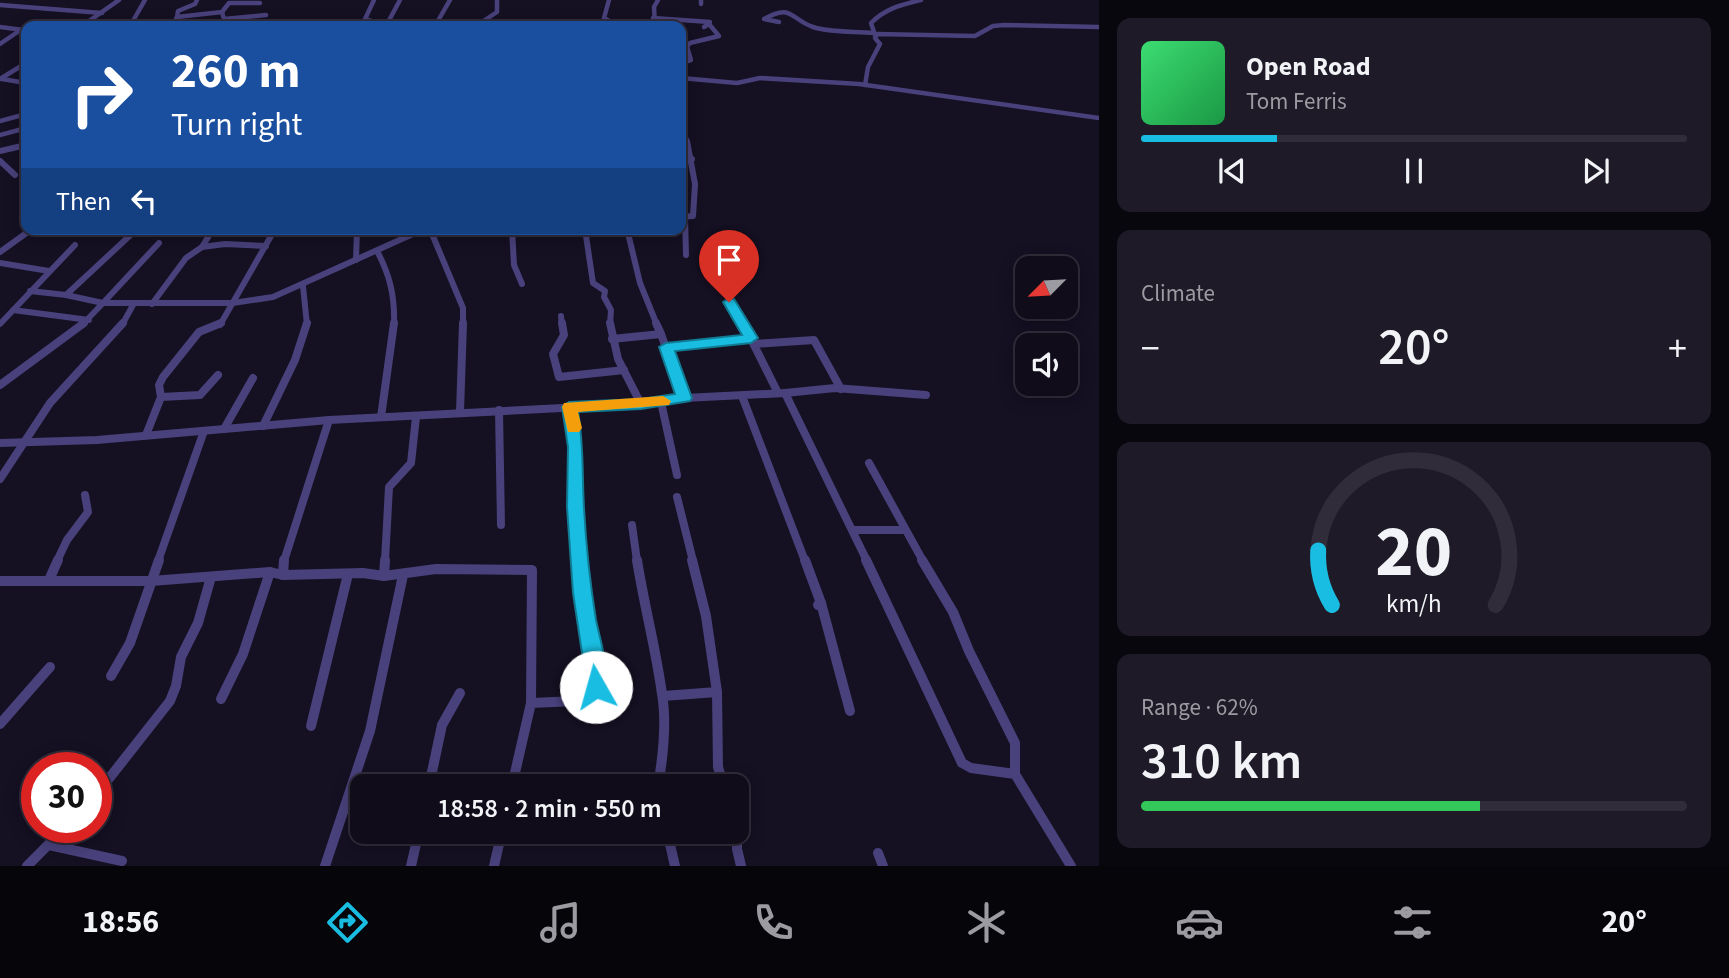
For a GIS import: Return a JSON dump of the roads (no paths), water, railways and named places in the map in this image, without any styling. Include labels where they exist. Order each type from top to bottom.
[{"type":"street","points":[[90,21],[119,0]]},
{"type":"street","points":[[133,21],[145,0]]},
{"type":"street","points":[[175,21],[178,11],[195,4],[197,0]]},
{"type":"street","points":[[371,21],[365,19],[374,0]]},
{"type":"street","points":[[389,21],[400,0]]},
{"type":"street","points":[[438,21],[450,0]]},
{"type":"street","points":[[484,21],[497,12],[497,0]]},
{"type":"street","points":[[609,0],[604,18],[609,21]]},
{"type":"street","points":[[654,21],[656,13],[654,7],[658,0]]},
{"type":"street","points":[[865,85],[867,67],[880,44],[871,23],[879,12],[894,5],[921,0]]},
{"type":"street","points":[[177,17],[222,12],[229,2],[260,3]]},
{"type":"street","points":[[0,5],[102,13]]},
{"type":"street","points":[[222,12],[224,19],[266,15]]},
{"type":"street","points":[[779,22],[764,19],[776,12],[791,12],[813,27],[875,34],[975,36],[993,26],[1004,24],[1099,27]]},
{"type":"street","points":[[653,18],[715,22]]},
{"type":"street","points":[[686,62],[691,60],[687,47],[690,43],[719,36],[709,24],[704,27]]},
{"type":"street","points":[[0,27],[21,30]]},
{"type":"street","points":[[0,44],[21,32]]},
{"type":"street","points":[[1,79],[21,65]]},
{"type":"street","points":[[686,78],[737,83],[760,78],[865,85],[1099,118]]},
{"type":"street","points":[[1,79],[21,82]]},
{"type":"street","points":[[0,121],[21,115]]},
{"type":"street","points":[[0,135],[21,129]]},
{"type":"street","points":[[686,136],[692,159],[695,206],[693,216],[686,217]]},
{"type":"street","points":[[0,151],[21,146]]},
{"type":"street","points":[[686,159],[692,159]]},
{"type":"street","points":[[0,161],[15,175]]},
{"type":"street","points":[[0,252],[24,235]]},
{"type":"street","points":[[66,295],[131,235]]},
{"type":"street","points":[[152,304],[186,258],[202,247],[209,235]]},
{"type":"street","points":[[146,435],[161,397],[159,385],[163,377],[199,332],[220,325],[271,235]]},
{"type":"street","points":[[356,260],[357,235]]},
{"type":"street","points":[[30,291],[133,305],[233,303],[273,297],[303,286],[411,235]]},
{"type":"street","points":[[432,235],[463,309],[464,353],[460,412]]},
{"type":"street","points":[[512,235],[514,265],[522,284]]},
{"type":"street","points":[[586,235],[593,284],[605,291],[604,297],[611,310],[608,324],[612,339],[641,404]]},
{"type":"street","points":[[628,235],[632,265],[644,298],[662,334],[684,398]]},
{"type":"street","points":[[684,235],[686,254]]},
{"type":"street","points":[[0,385],[89,320],[104,298],[159,243]]},
{"type":"street","points":[[202,247],[225,244],[265,246]]},
{"type":"street","points":[[0,324],[75,245]]},
{"type":"street","points":[[377,251],[390,275],[395,312],[381,416]]},
{"type":"street","points":[[0,263],[49,271]]},
{"type":"street","points":[[716,276],[853,530],[895,625],[962,763],[971,768],[1014,774]]},
{"type":"street","points":[[263,426],[295,360],[307,327],[303,286]]},
{"type":"street","points":[[0,479],[19,444],[68,382],[121,328],[133,305]]},
{"type":"street","points":[[13,310],[89,320]]},
{"type":"street","points":[[561,316],[564,335],[553,354],[559,377],[624,370]]},
{"type":"street","points":[[612,339],[662,334]]},
{"type":"street","points":[[666,347],[814,340],[841,389]]},
{"type":"street","points":[[161,397],[200,395],[218,375]]},
{"type":"street","points":[[224,429],[253,378]]},
{"type":"street","points":[[0,443],[19,444],[204,431],[381,416],[416,417],[460,412],[641,404],[684,398],[841,389],[926,395]]},
{"type":"street","points":[[742,396],[819,604],[850,711]]},
{"type":"street","points":[[662,402],[677,475]]},
{"type":"street","points":[[531,703],[577,702],[596,687],[596,672],[582,593],[575,507],[576,447],[569,407]]},
{"type":"street","points":[[499,410],[500,525]]},
{"type":"street","points":[[384,576],[389,487],[411,463],[416,417]]},
{"type":"street","points":[[283,575],[289,542],[329,420]]},
{"type":"street","points":[[111,676],[130,643],[204,431]]},
{"type":"street","points":[[869,463],[904,530],[953,612],[969,651],[1015,743],[1014,774],[1072,866]]},
{"type":"street","points":[[49,580],[67,540],[88,512],[85,495]]},
{"type":"street","points":[[677,497],[706,616],[717,692],[720,774]]},
{"type":"street","points":[[632,526],[644,608],[663,696],[662,762],[659,774]]},
{"type":"street","points":[[853,530],[904,530]]},
{"type":"street","points":[[0,581],[151,581],[270,572],[283,575],[384,576],[436,569],[532,570],[531,703],[515,774]]},
{"type":"street","points":[[221,699],[243,654],[270,572]]},
{"type":"street","points":[[312,726],[348,574]]},
{"type":"street","points":[[326,866],[370,731],[403,575]]},
{"type":"street","points":[[112,778],[170,701],[176,686],[181,657],[198,623],[211,577]]},
{"type":"street","points":[[0,724],[50,667]]},
{"type":"street","points":[[663,696],[717,692]]},
{"type":"street","points":[[432,774],[442,725],[460,693]]},
{"type":"street","points":[[411,866],[416,844]]},
{"type":"street","points":[[494,866],[499,844]]},
{"type":"street","points":[[670,844],[675,866]]},
{"type":"street","points":[[737,844],[741,866]]},
{"type":"street","points":[[27,866],[49,845],[122,861]]},
{"type":"street","points":[[878,853],[883,866]]}]
